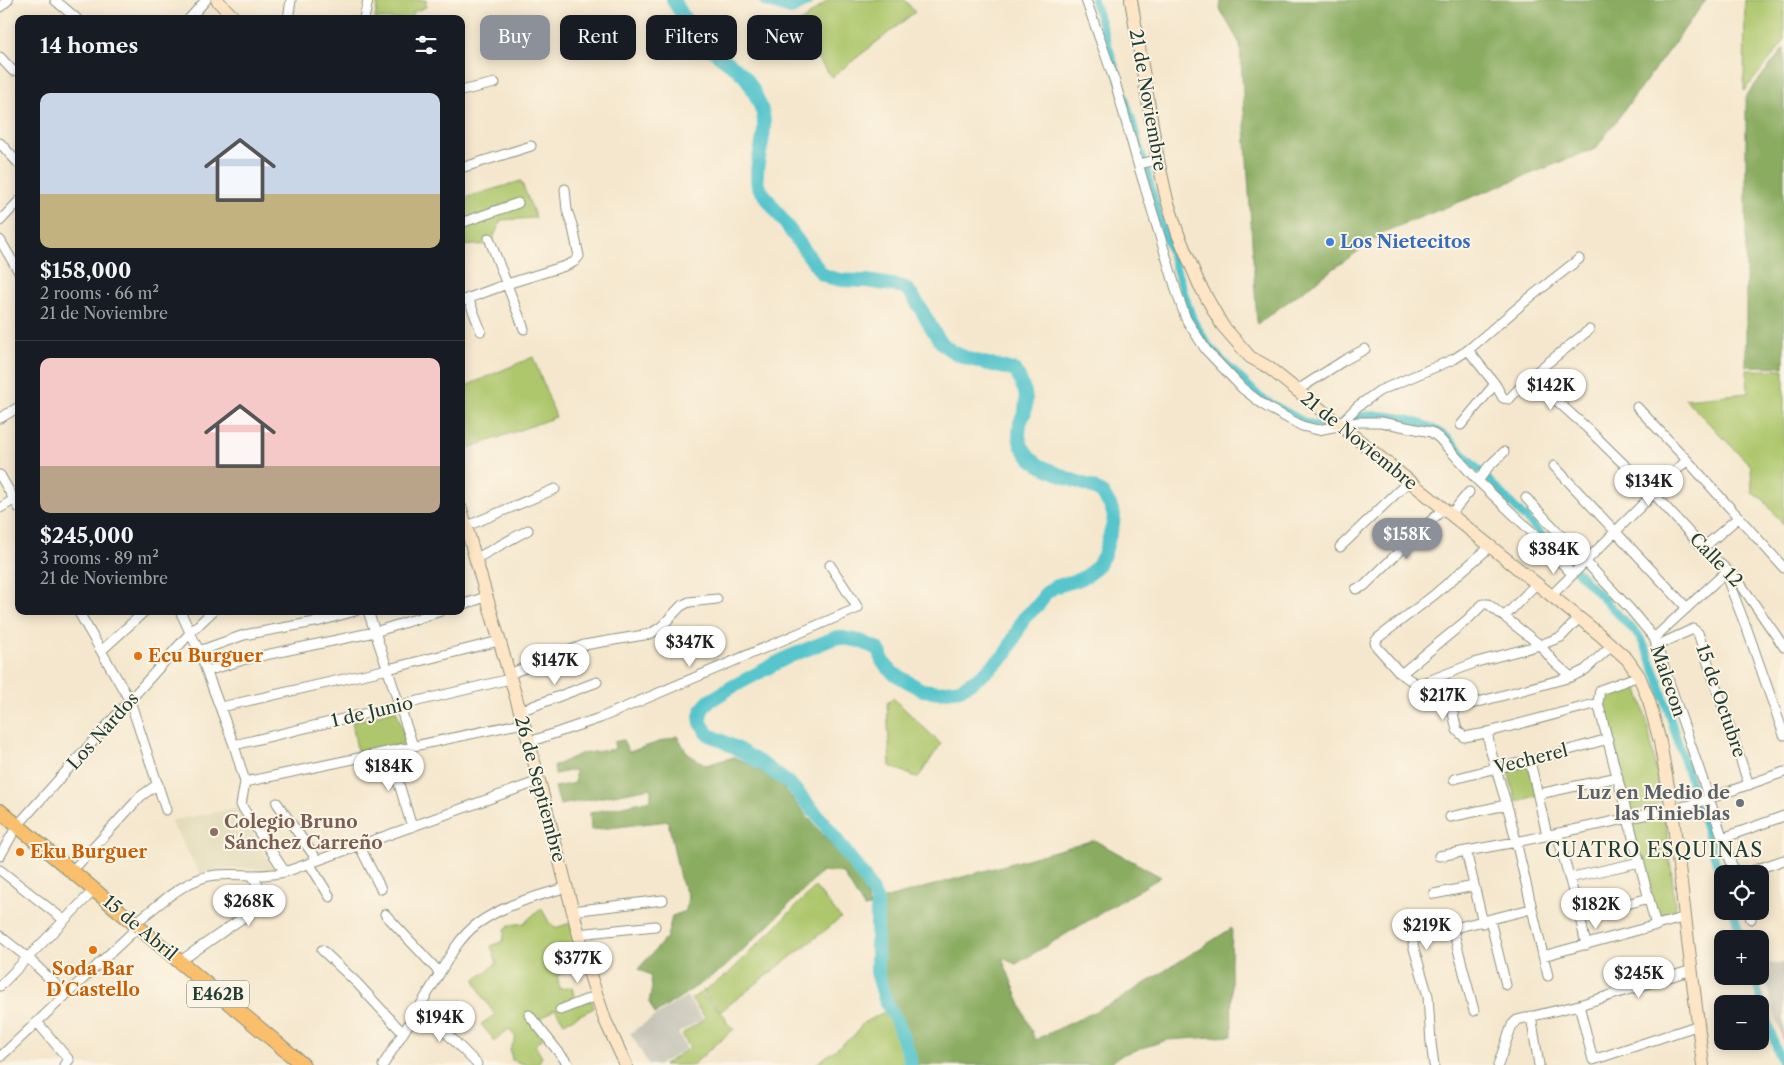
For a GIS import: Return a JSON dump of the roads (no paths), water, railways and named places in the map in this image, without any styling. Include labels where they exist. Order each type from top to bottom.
[{"type":"main road","name":"15 de Abril","points":[[0,811],[303,1065]]},
{"type":"street","points":[[0,7],[8,0]]},
{"type":"street","points":[[54,0],[72,15]]},
{"type":"street","points":[[193,15],[206,0]]},
{"type":"street","points":[[217,0],[231,15]]},
{"type":"street","points":[[289,15],[291,0]]},
{"type":"street","points":[[365,15],[368,0]]},
{"type":"street","points":[[1086,0],[1115,82],[1147,162],[1186,319],[1206,350],[1243,389],[1284,418],[1302,426],[1318,430],[1358,422],[1381,422],[1431,432],[1573,572]]},
{"type":"street","name":"21 de Noviembre","points":[[1130,0],[1147,162],[1167,200],[1178,234],[1199,284],[1215,315],[1228,333],[1250,357],[1268,367],[1612,645],[1639,676],[1649,701],[1660,742],[1672,808],[1703,1065]]},
{"type":"street","points":[[0,57],[13,71]]},
{"type":"street","points":[[465,90],[495,84]]},
{"type":"street","points":[[0,143],[15,160]]},
{"type":"street","points":[[465,167],[531,146]]},
{"type":"street","points":[[465,300],[574,262],[579,256],[567,210],[565,189]]},
{"type":"street","points":[[465,222],[518,203]]},
{"type":"street","points":[[0,221],[15,205]]},
{"type":"street","points":[[489,238],[524,329]]},
{"type":"street","points":[[0,240],[15,265]]},
{"type":"street","points":[[1339,425],[1358,406],[1378,391],[1454,359],[1468,350],[1528,299],[1580,259]]},
{"type":"street","points":[[465,302],[481,331]]},
{"type":"street","points":[[1468,350],[1495,384],[1503,398],[1509,400],[1530,377],[1589,330]]},
{"type":"street","points":[[1296,391],[1365,349]]},
{"type":"street","name":"Calle 12","points":[[1530,377],[1587,428],[1654,494],[1726,572],[1736,579],[1784,647]]},
{"type":"street","points":[[1461,425],[1495,384]]},
{"type":"street","points":[[1637,407],[1784,568]]},
{"type":"street","points":[[0,418],[15,409]]},
{"type":"street","points":[[1480,479],[1489,466],[1504,452]]},
{"type":"street","points":[[1551,596],[1687,460]]},
{"type":"street","points":[[1554,466],[1616,530],[1687,608]]},
{"type":"street","points":[[0,476],[15,499]]},
{"type":"street","points":[[1340,547],[1408,481]]},
{"type":"street","points":[[465,524],[555,489]]},
{"type":"street","points":[[1356,589],[1364,586],[1469,492]]},
{"type":"street","name":"Malecon","points":[[1526,498],[1583,562],[1630,609],[1655,642],[1706,800],[1723,838],[1732,865]]},
{"type":"street","points":[[0,508],[15,503]]},
{"type":"street","points":[[1703,548],[1739,517]]},
{"type":"street","name":"26 de Septiembre","points":[[465,527],[529,742],[565,888],[596,996],[622,1063]]},
{"type":"street","points":[[475,559],[528,530]]},
{"type":"street","points":[[1490,547],[1375,642],[1377,647],[1401,674],[1451,705],[1471,704],[1571,677],[1585,670],[1612,645]]},
{"type":"street","points":[[529,742],[600,718],[858,608],[830,565]]},
{"type":"street","points":[[1655,642],[1687,608],[1726,572],[1783,730]]},
{"type":"street","points":[[1504,617],[1536,584]]},
{"type":"street","points":[[465,604],[486,597]]},
{"type":"street","name":"1 de Junio","points":[[234,745],[400,706],[509,676],[584,645],[650,634],[662,627],[681,606],[688,602],[717,599]]},
{"type":"street","points":[[1401,674],[1467,620],[1483,604],[1488,604],[1540,645],[1554,662],[1571,677]]},
{"type":"street","points":[[80,615],[130,701],[166,810]]},
{"type":"street","points":[[101,651],[142,615]]},
{"type":"street","points":[[182,615],[192,632],[234,745],[245,782],[241,805],[285,872]]},
{"type":"street","name":"Los Nardos","points":[[0,856],[16,826],[209,615]]},
{"type":"street","points":[[199,651],[244,635],[320,621],[341,615]]},
{"type":"street","points":[[369,615],[413,746]]},
{"type":"street","points":[[207,671],[246,659],[375,632],[428,615]]},
{"type":"street","points":[[1418,685],[1478,662],[1540,645],[1561,637],[1579,618]]},
{"type":"street","name":"15 de Octubre","points":[[1655,642],[1694,630],[1698,633],[1749,784]]},
{"type":"street","points":[[221,707],[388,669],[499,641]]},
{"type":"street","points":[[1639,676],[1600,690],[1598,703],[1656,926]]},
{"type":"street","points":[[520,711],[597,682]]},
{"type":"street","points":[[1451,705],[1457,730],[1460,735],[1464,736],[1487,732],[1598,703]]},
{"type":"street","points":[[245,782],[523,723]]},
{"type":"street","points":[[1487,732],[1548,976]]},
{"type":"street","name":"Vecherel","points":[[1454,779],[1530,761],[1608,739]]},
{"type":"street","points":[[390,751],[412,826]]},
{"type":"street","points":[[1530,761],[1552,834],[1569,878],[1586,945]]},
{"type":"street","points":[[1439,856],[1516,842],[1691,805],[1784,772]]},
{"type":"street","points":[[1539,794],[1618,777]]},
{"type":"street","points":[[0,1057],[137,925],[178,891],[201,878],[223,874],[252,875],[285,872],[539,781]]},
{"type":"street","points":[[72,871],[141,796],[158,784]]},
{"type":"street","points":[[277,803],[313,862],[330,897]]},
{"type":"street","points":[[1450,818],[1506,805]]},
{"type":"street","points":[[1723,838],[1784,816]]},
{"type":"street","points":[[359,845],[381,889]]},
{"type":"street","points":[[1466,851],[1474,886],[1506,985]]},
{"type":"street","points":[[1769,865],[1784,860]]},
{"type":"street","points":[[1569,878],[1640,862]]},
{"type":"street","points":[[0,870],[64,920]]},
{"type":"street","points":[[179,962],[267,901],[252,875]]},
{"type":"street","points":[[1434,894],[1474,886]]},
{"type":"street","points":[[383,1065],[461,939],[475,925],[496,912],[565,888]]},
{"type":"street","points":[[0,986],[94,890]]},
{"type":"street","points":[[1580,917],[1649,898]]},
{"type":"street","points":[[572,911],[663,900]]},
{"type":"street","points":[[1434,1065],[1428,996],[1413,944],[1414,938],[1531,910]]},
{"type":"street","points":[[385,914],[440,973]]},
{"type":"street","points":[[1543,956],[1686,917]]},
{"type":"street","points":[[578,934],[655,926]]},
{"type":"street","points":[[1453,930],[1474,1011]]},
{"type":"street","points":[[0,936],[28,958],[66,994]]},
{"type":"street","points":[[322,950],[404,1033]]},
{"type":"street","points":[[1498,1065],[1512,1025],[1517,1020],[1580,1005],[1692,970]]},
{"type":"street","points":[[560,1010],[596,996]]},
{"type":"street","points":[[1580,1005],[1593,1060],[1699,1025]]},
{"type":"street","points":[[420,1006],[476,1064]]},
{"type":"street","points":[[529,1015],[569,1065]]},
{"type":"street","points":[[1531,1016],[1539,1065]]},
{"type":"street","points":[[38,1022],[68,1063]]},
{"type":"waterway","points":[[673,0],[705,44],[747,79],[758,99],[764,123],[757,168],[758,186],[822,274],[839,279],[867,281],[905,288],[913,297],[941,342],[948,349],[966,358],[1016,371],[1025,392],[1026,400],[1025,412],[1020,423],[1019,436],[1021,445],[1030,458],[1039,465],[1090,486],[1102,493],[1114,515],[1104,555],[1098,565],[1088,575],[1054,587],[1045,594],[1039,604],[1024,618],[1006,654],[981,676],[960,689],[940,692],[922,690],[893,673],[882,661],[878,649],[860,641],[837,637],[788,657],[732,687],[708,702],[700,716],[701,723],[708,734],[764,765],[791,785],[824,823],[866,880],[877,901],[877,972],[886,1002],[897,1022],[910,1057],[910,1065]]},
{"type":"waterway","points":[[766,0],[791,8],[807,0]]},
{"type":"waterway","points":[[1094,0],[1133,124],[1162,226],[1193,320],[1209,346],[1260,397],[1306,423],[1323,426],[1328,424]]},
{"type":"waterway","points":[[1344,420],[1370,415],[1397,417],[1424,424],[1447,437],[1639,636],[1657,676],[1717,865]]},
{"type":"waterway","points":[[1736,920],[1739,930]]},
{"type":"waterway","points":[[1756,985],[1782,1065]]},
{"type":"place","name":"Los Nietecitos","points":[[1330,242]]},
{"type":"place","name":"Ecu Burguer","points":[[138,656]]},
{"type":"place","name":"Luz en Medio de las Tinieblas","points":[[1740,803]]},
{"type":"place","name":"Colegio Bruno Sánchez Carreño","points":[[214,832]]},
{"type":"place","name":"Eku Burguer","points":[[20,852]]},
{"type":"place","name":"Soda Bar D´Castello","points":[[93,950]]},
{"type":"district","name":"CUATRO ESQUINAS","points":[[1654,850]]}]
